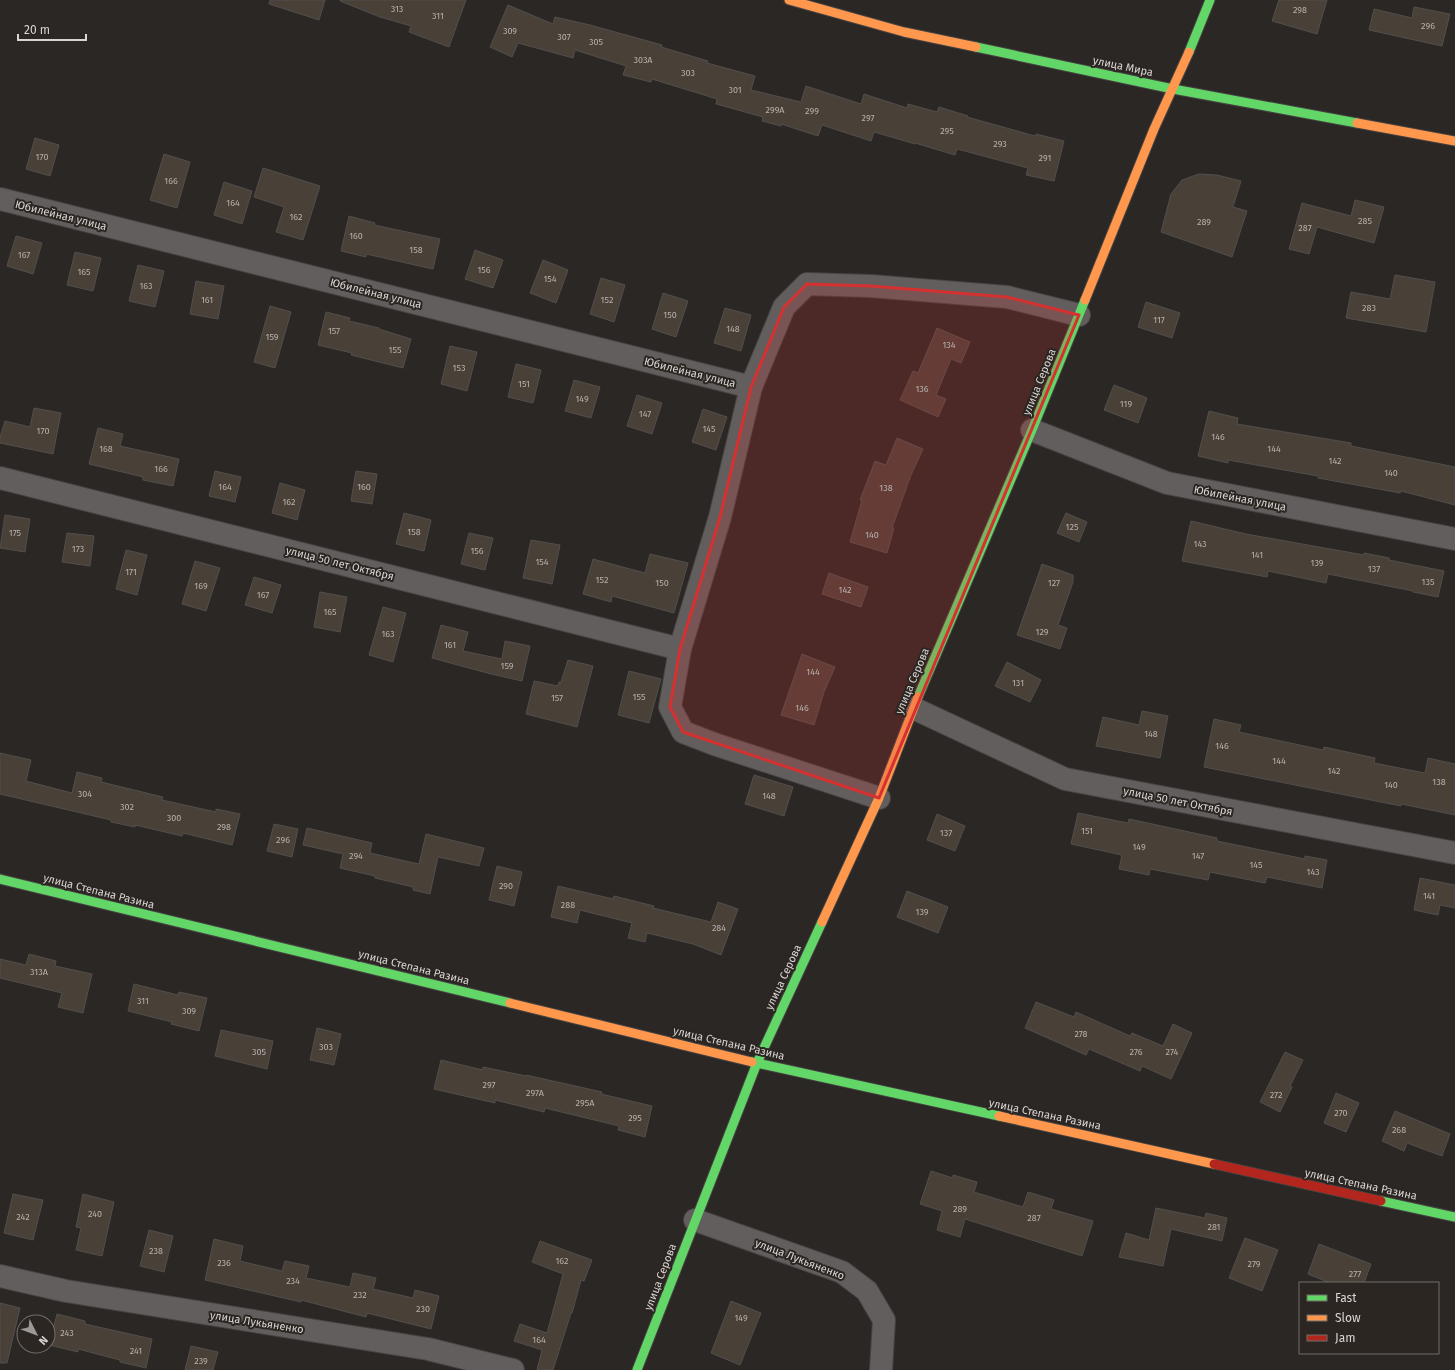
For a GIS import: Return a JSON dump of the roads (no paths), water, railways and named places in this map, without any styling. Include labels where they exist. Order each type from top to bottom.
[{"type":"street","name":"улица Мира","points":[[789,0],[904,32],[1173,89],[1455,141]]},
{"type":"street","name":"улица Серова","points":[[637,1370],[757,1063],[879,798],[914,708],[1032,430],[1154,129],[1173,89],[1210,0]]},
{"type":"street","name":"Юбилейная улица","points":[[0,199],[751,387]]},
{"type":"street","points":[[879,798],[714,744],[683,732],[670,707],[680,649],[720,517],[751,387],[784,307],[807,284],[871,286],[1007,297],[1079,315]]},
{"type":"street","name":"Юбилейная улица","points":[[1032,430],[1167,484],[1455,539]]},
{"type":"street","name":"улица 50 лет Октября","points":[[0,478],[680,649]]},
{"type":"street","name":"улица 50 лет Октября","points":[[914,708],[1065,779],[1455,853]]},
{"type":"street","name":"улица Степана Разина","points":[[0,879],[757,1063],[1455,1217]]},
{"type":"street","name":"улица Лукьяненко","points":[[695,1220],[842,1272],[867,1291],[884,1320],[881,1370]]},
{"type":"street","name":"улица Лукьяненко","points":[[0,1276],[66,1291],[428,1349],[514,1370]]}]
